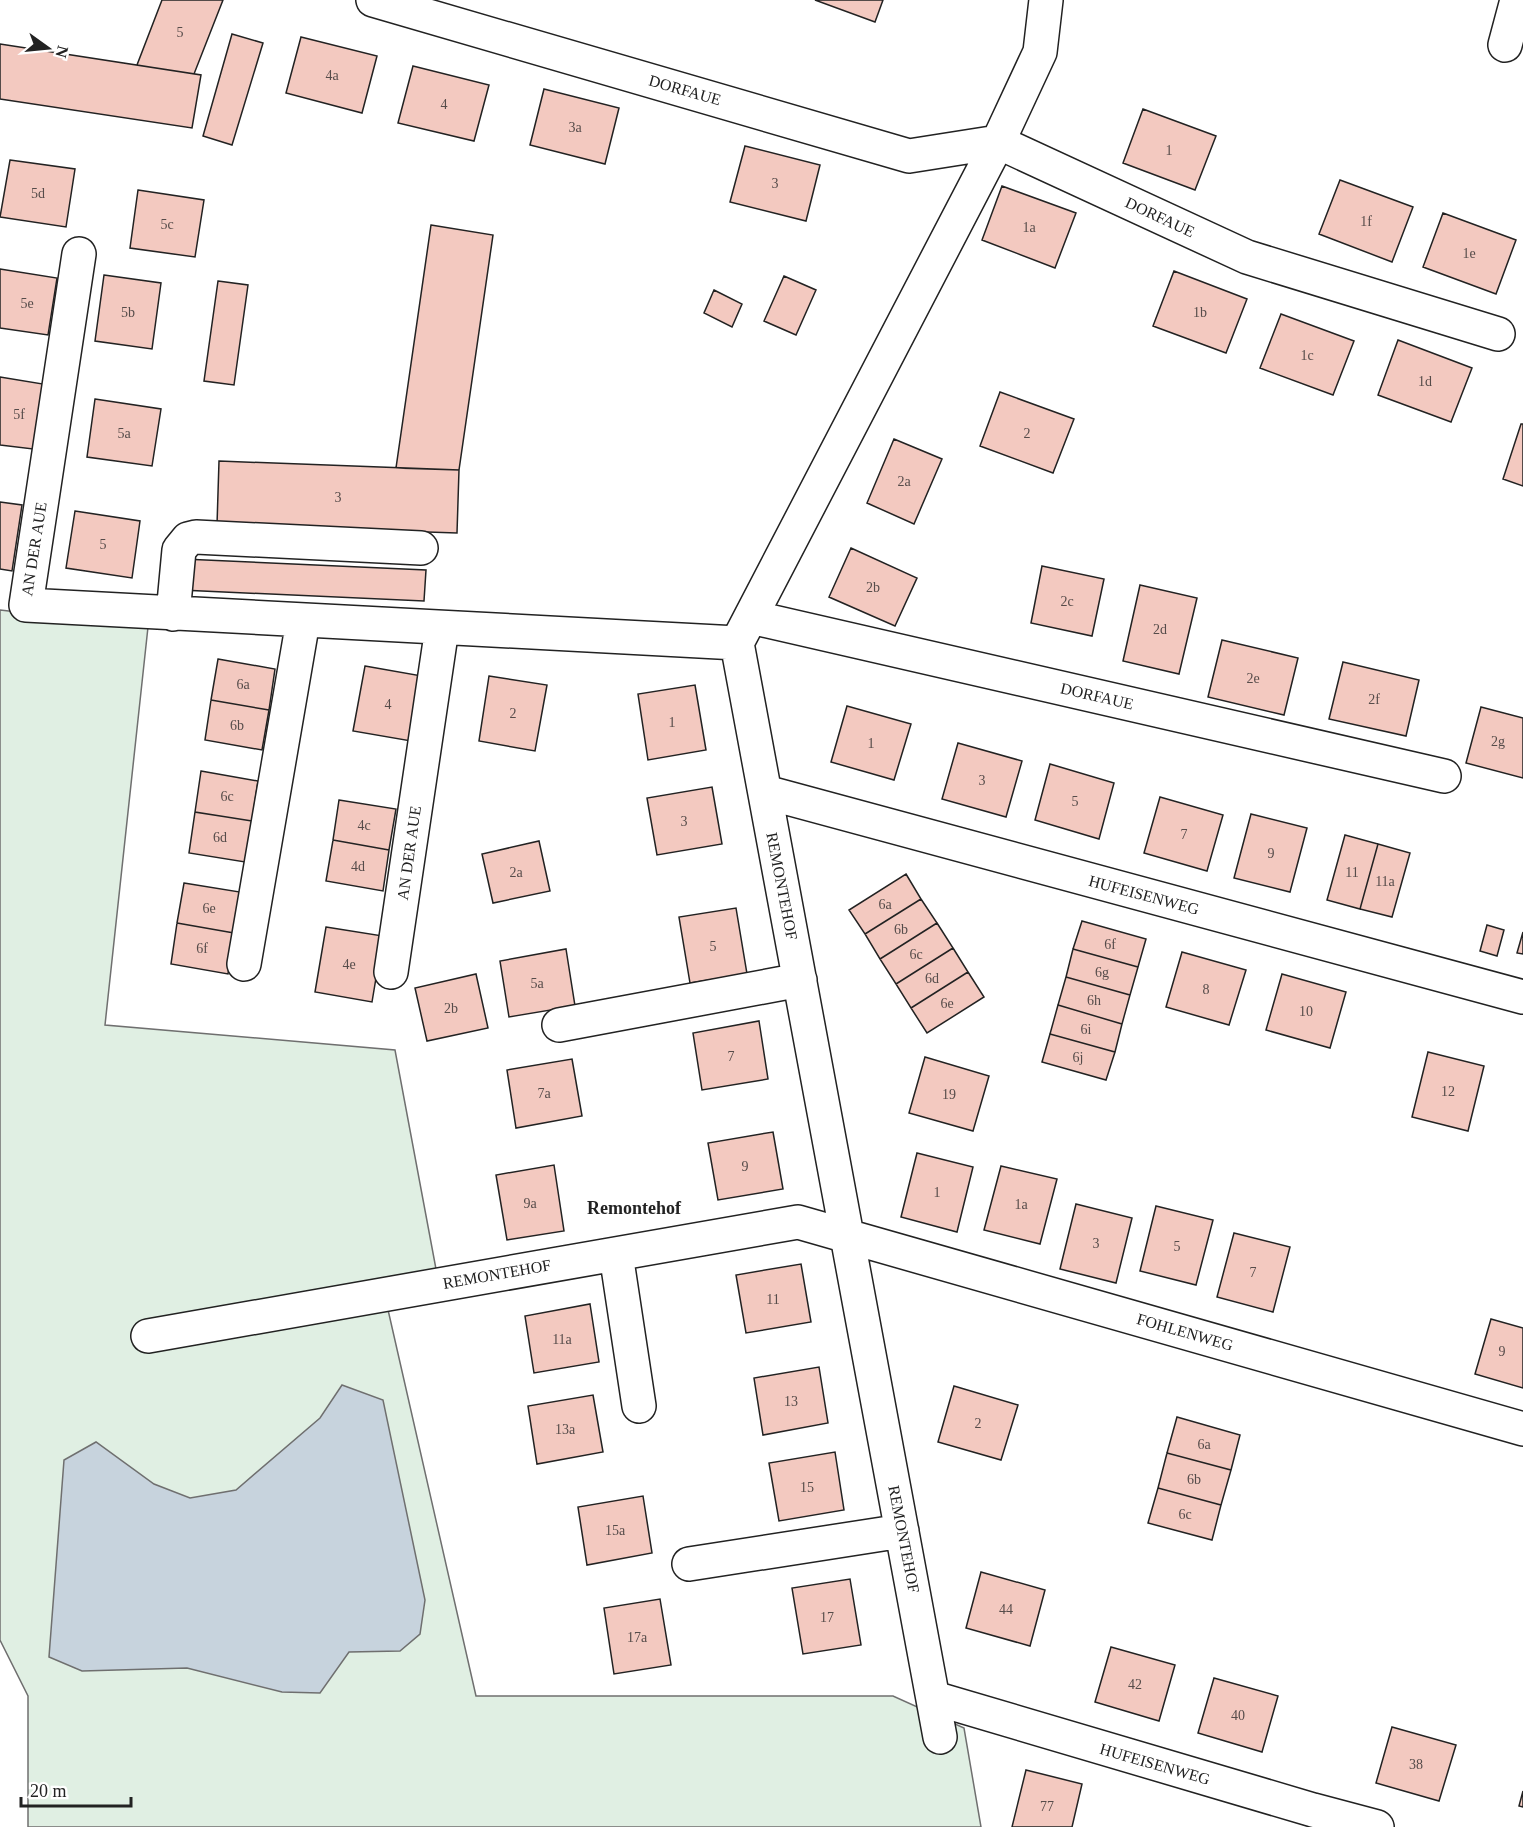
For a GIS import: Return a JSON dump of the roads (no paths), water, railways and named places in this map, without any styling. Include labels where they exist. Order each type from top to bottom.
[{"type":"street","name":"DORFAUE","points":[[373,0],[909,156],[999,142],[1247,257],[1498,334]]},
{"type":"street","points":[[744,630],[999,142],[1040,52],[1046,0]]},
{"type":"street","points":[[1505,45],[1517,0]]},
{"type":"street","name":"AN DER AUE","points":[[79,254],[26,605],[442,628],[744,630]]},
{"type":"street","points":[[173,614],[179,550],[188,539],[196,537],[269,539],[421,548]]},
{"type":"street","points":[[244,964],[303,621]]},
{"type":"street","name":"AN DER AUE","points":[[391,972],[442,628]]},
{"type":"street","name":"DORFAUE","points":[[744,630],[1444,776]]},
{"type":"street","name":"REMONTEHOF","points":[[744,630],[765,792],[940,1737]]},
{"type":"street","name":"HUFEISENWEG","points":[[765,792],[1523,997]]},
{"type":"street","points":[[559,1024],[800,980]]},
{"type":"street","name":"REMONTEHOF","points":[[147,1335],[798,1222],[846,1235]]},
{"type":"street","name":"FOHLENWEG","points":[[846,1235],[1523,1428]]},
{"type":"street","points":[[616,1254],[639,1406]]},
{"type":"street","points":[[689,1564],[902,1531]]},
{"type":"street","name":"HUFEISENWEG","points":[[934,1698],[1377,1827]]},
{"type":"district","name":"Remontehof","points":[[634,1208]]}]
